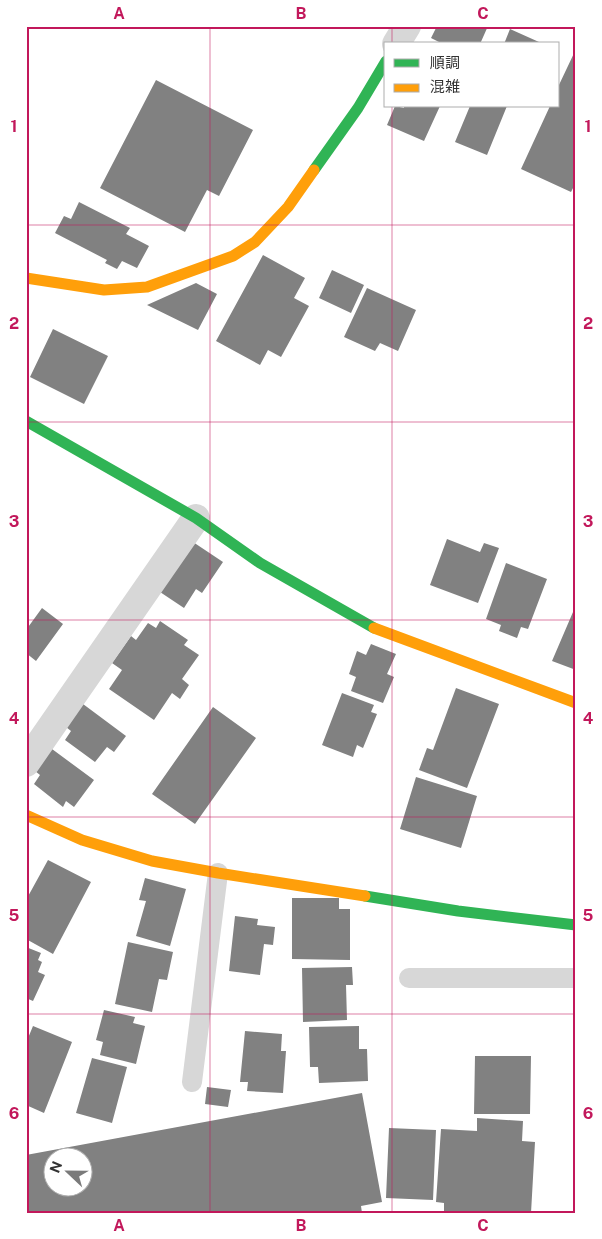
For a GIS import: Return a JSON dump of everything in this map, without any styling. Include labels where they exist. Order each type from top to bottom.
[{"type":"street","points":[[397,42],[407,26]]},
{"type":"street","points":[[26,278],[104,290],[147,287],[233,256],[255,242],[288,207],[358,108],[384,65]]},
{"type":"street","points":[[26,421],[196,518],[260,562],[376,629],[576,704]]},
{"type":"street","points":[[26,763],[196,518]]},
{"type":"street","points":[[26,815],[73,836],[152,861],[218,874],[458,911],[576,926]]},
{"type":"lane","points":[[192,1082],[218,874]]},
{"type":"lane","points":[[409,978],[576,978]]},
{"type":"building","points":[[437,26],[488,26],[481,42],[439,42],[431,38]]},
{"type":"building","points":[[510,29],[539,42],[505,42]]},
{"type":"building","points":[[576,49],[576,182],[571,192],[521,169],[549,108],[560,108],[560,83]]},
{"type":"building","points":[[156,80],[253,130],[219,196],[207,190],[185,232],[100,188]]},
{"type":"building","points":[[394,108],[439,108],[424,141],[387,125]]},
{"type":"building","points":[[469,108],[506,108],[487,155],[455,142]]},
{"type":"building","points":[[79,202],[130,228],[126,234],[149,246],[137,268],[122,261],[117,269],[105,263],[107,260],[55,233],[64,216],[71,219]]},
{"type":"building","points":[[263,255],[305,278],[294,298],[309,306],[281,357],[268,350],[260,365],[216,341]]},
{"type":"building","points":[[332,270],[364,285],[351,313],[319,298]]},
{"type":"building","points":[[196,283],[217,294],[198,330],[147,305]]},
{"type":"building","points":[[367,288],[416,310],[398,351],[380,343],[375,351],[344,337]]},
{"type":"building","points":[[53,329],[108,356],[84,404],[30,377]]},
{"type":"building","points":[[447,539],[480,552],[484,543],[499,548],[478,603],[430,585]]},
{"type":"building","points":[[193,542],[223,562],[202,593],[196,589],[184,608],[160,592]]},
{"type":"building","points":[[506,563],[547,579],[528,629],[521,627],[517,638],[499,631],[501,625],[486,619]]},
{"type":"building","points":[[576,605],[576,670],[552,661]]},
{"type":"building","points":[[42,608],[63,624],[36,661],[26,653],[26,630]]},
{"type":"building","points":[[160,621],[188,640],[184,645],[199,655],[182,679],[189,685],[180,699],[172,693],[154,720],[109,689],[122,670],[112,663],[131,636],[136,640],[148,623],[156,628]]},
{"type":"building","points":[[371,644],[396,654],[387,674],[394,677],[383,703],[351,691],[356,677],[349,674],[357,651],[366,655]]},
{"type":"building","points":[[456,688],[499,704],[467,788],[419,770],[427,748],[433,750]]},
{"type":"building","points":[[342,693],[374,705],[371,712],[377,714],[363,748],[357,745],[353,757],[322,745]]},
{"type":"building","points":[[83,704],[126,736],[114,752],[107,747],[95,762],[65,740],[71,731],[66,727]]},
{"type":"building","points":[[213,707],[256,738],[195,824],[152,794]]},
{"type":"building","points":[[52,749],[94,780],[74,807],[66,801],[63,807],[34,784],[40,775],[35,771]]},
{"type":"building","points":[[416,777],[477,796],[461,848],[400,829]]},
{"type":"building","points":[[48,860],[91,882],[53,954],[26,939],[26,900]]},
{"type":"building","points":[[145,878],[186,889],[170,946],[136,936],[146,901],[139,900]]},
{"type":"building","points":[[292,898],[339,898],[339,909],[350,909],[350,960],[292,959]]},
{"type":"building","points":[[235,916],[258,919],[257,925],[275,927],[273,945],[264,944],[260,975],[229,971]]},
{"type":"building","points":[[128,942],[173,952],[167,980],[159,979],[152,1012],[115,1004]]},
{"type":"building","points":[[26,947],[41,953],[38,960],[42,962],[38,972],[45,975],[33,1001],[26,998]]},
{"type":"building","points":[[352,967],[353,985],[346,985],[347,1020],[303,1022],[302,968]]},
{"type":"building","points":[[104,1010],[135,1017],[133,1023],[145,1026],[136,1064],[100,1055],[103,1042],[96,1040]]},
{"type":"building","points":[[33,1026],[72,1042],[44,1113],[26,1105],[26,1043]]},
{"type":"building","points":[[359,1026],[359,1049],[367,1049],[368,1081],[319,1083],[318,1067],[310,1067],[309,1027]]},
{"type":"building","points":[[245,1031],[282,1034],[281,1051],[286,1051],[283,1093],[247,1091],[248,1082],[240,1082]]},
{"type":"building","points":[[475,1056],[531,1056],[530,1114],[474,1114]]},
{"type":"building","points":[[92,1058],[127,1067],[112,1123],[76,1113]]},
{"type":"building","points":[[207,1087],[231,1090],[228,1107],[205,1104]]},
{"type":"building","points":[[362,1093],[382,1202],[361,1206],[362,1213],[26,1213],[26,1155],[42,1152],[42,1196],[92,1196],[92,1146],[75,1146]]},
{"type":"building","points":[[477,1118],[523,1121],[522,1141],[535,1142],[531,1213],[444,1213],[444,1203],[436,1202],[441,1129],[477,1131]]},
{"type":"building","points":[[389,1128],[436,1130],[433,1200],[386,1198]]},
{"type":"traffic: fast","points":[[314,170],[358,108],[384,64]]},
{"type":"traffic: fast","points":[[26,421],[196,518],[260,563],[374,628]]},
{"type":"traffic: fast","points":[[365,896],[458,911],[576,925]]},
{"type":"traffic: slow","points":[[26,278],[104,290],[147,287],[233,256],[255,242],[288,207],[314,170]]},
{"type":"traffic: slow","points":[[374,628],[576,703]]},
{"type":"traffic: slow","points":[[26,815],[82,840],[152,861],[365,896]]}]
